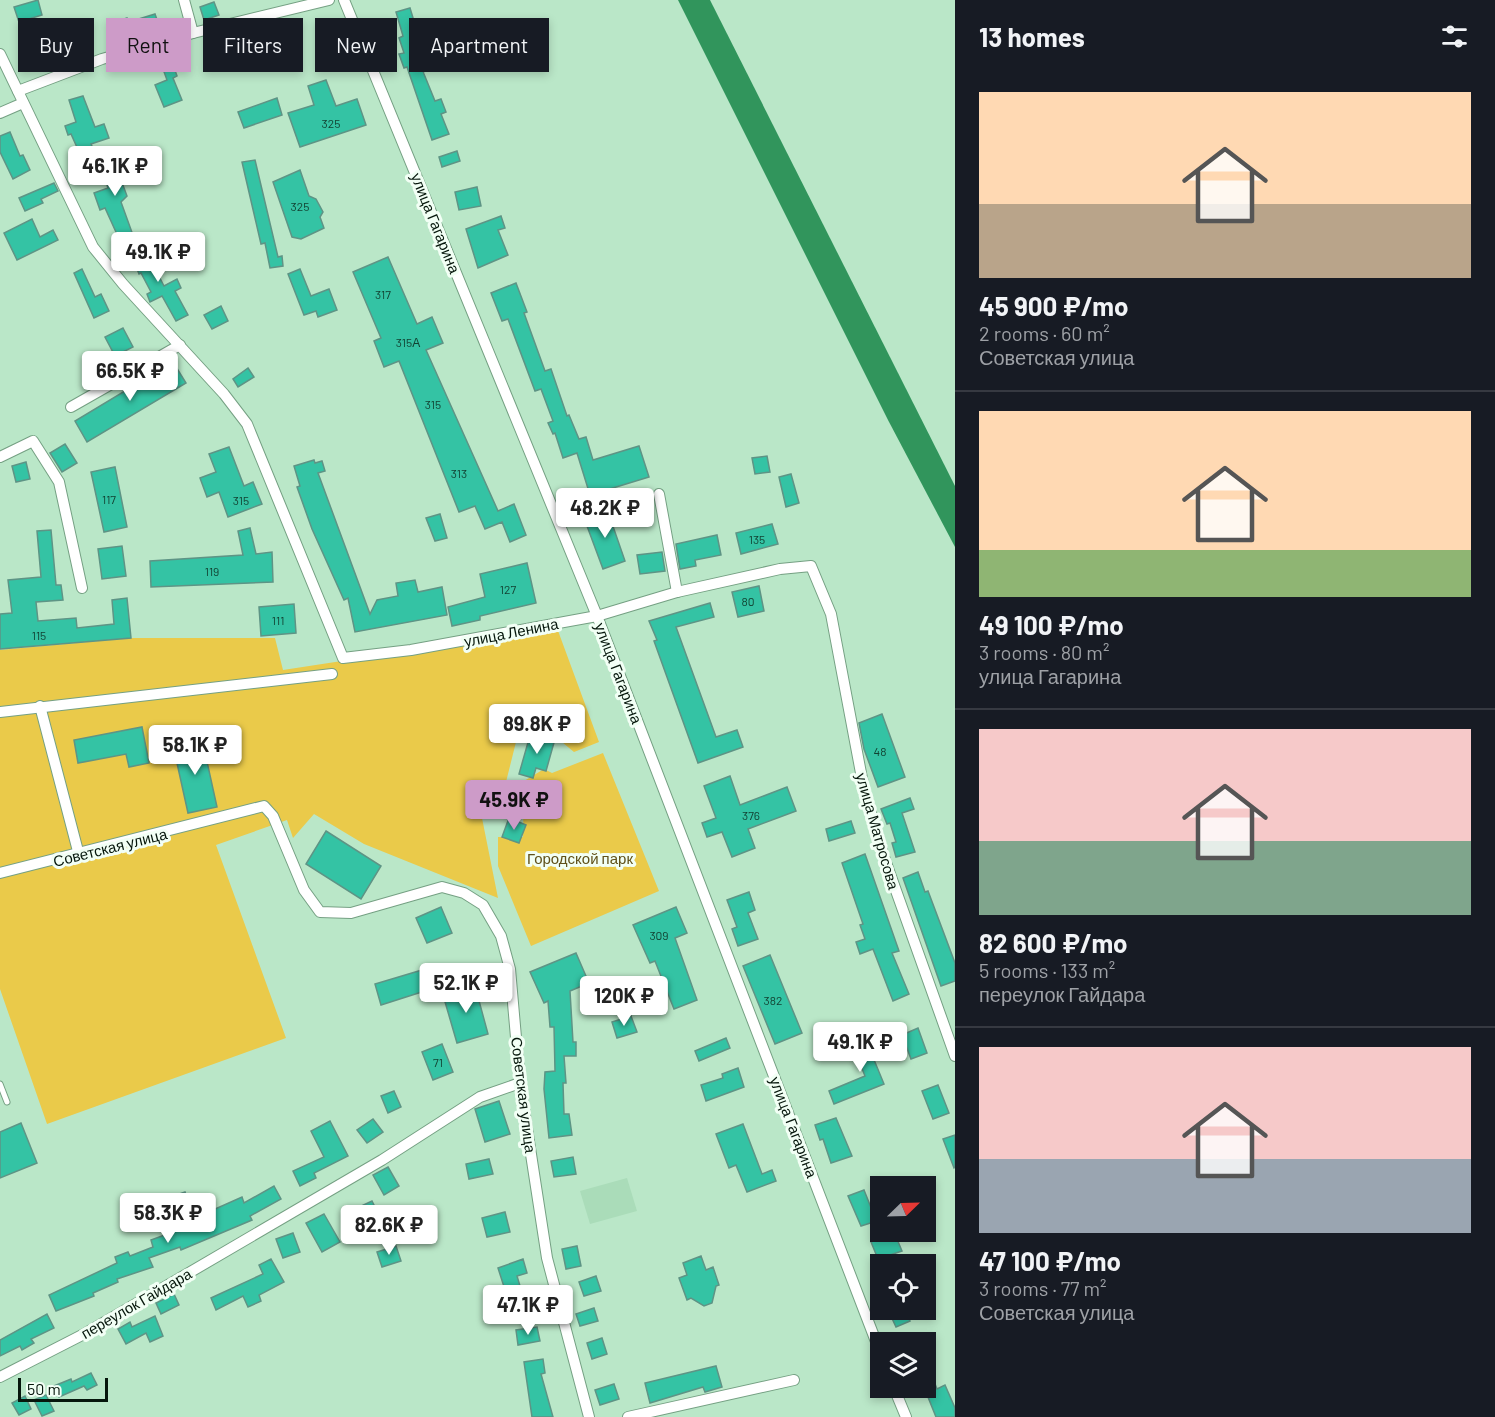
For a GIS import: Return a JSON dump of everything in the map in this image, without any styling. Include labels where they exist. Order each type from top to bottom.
[{"type":"street","points":[[184,0],[193,33]]},
{"type":"street","points":[[18,91],[102,59],[193,33],[329,0]]},
{"type":"street","name":"улица Гагарина","points":[[344,0],[597,616],[872,1332]]},
{"type":"street","points":[[0,54],[93,247],[180,345],[71,407]]},
{"type":"street","points":[[0,112],[23,103]]},
{"type":"street","name":"улица Ленина","points":[[180,345],[247,424],[343,658],[411,650],[597,616],[677,592],[780,568],[811,566]]},
{"type":"street","points":[[0,457],[33,441],[59,482],[82,588]]},
{"type":"street","points":[[659,494],[677,592]]},
{"type":"street","name":"улица Матросова","points":[[811,566],[831,614],[864,789],[884,857],[955,1056]]},
{"type":"street","points":[[0,712],[332,674]]},
{"type":"street","points":[[40,706],[79,855]]},
{"type":"street","name":"Советская улица","points":[[0,873],[79,855],[264,806],[273,816],[304,890],[320,912],[351,913],[442,887],[464,893],[483,905],[501,936],[510,969],[520,1083],[546,1258],[589,1417]]},
{"type":"street","name":"переулок Гайдара","points":[[0,1377],[86,1333],[382,1160],[480,1097],[520,1083]]},
{"type":"street","points":[[628,1417],[794,1380]]},
{"type":"street","points":[[898,1398],[906,1417]]},
{"type":"lane","points":[[0,1084],[7,1102]]},
{"type":"shaded area","points":[[678,0],[710,0],[955,486],[955,547],[888,420]]},
{"type":"shaded area","points":[[627,1178],[637,1211],[590,1224],[580,1191]]},
{"type":"green space","name":"Городской парк","points":[[557,628],[599,742],[574,752],[551,733],[520,726],[505,786],[487,789],[481,813],[498,898],[364,844],[314,814],[293,838],[287,820],[216,845],[286,1038],[47,1124],[0,989],[0,650],[131,638],[275,638],[283,670]]},
{"type":"green space","name":"Городской парк","points":[[603,753],[659,891],[531,946],[498,866],[498,837],[523,837],[524,781],[544,769],[552,773]]},
{"type":"building","points":[[38,0],[42,15],[18,19],[14,7]]},
{"type":"building","points":[[214,2],[219,15],[203,18],[200,7]]},
{"type":"building","points":[[410,8],[413,18],[409,18],[409,72],[423,72],[435,101],[441,99],[446,112],[441,114],[449,134],[432,140],[407,67],[404,68],[399,54],[404,53],[399,38],[403,36],[396,12]]},
{"type":"building","points":[[155,14],[156,18],[142,18]]},
{"type":"building","points":[[164,72],[176,72],[177,76],[173,78],[182,100],[164,107],[155,85],[167,80]]},
{"type":"building","points":[[326,80],[336,106],[357,99],[366,125],[300,147],[288,113],[314,105],[308,86]]},
{"type":"building","points":[[83,96],[95,127],[104,124],[109,138],[91,144],[97,157],[84,163],[65,126],[76,122],[69,100]]},
{"type":"building","points":[[277,98],[282,115],[244,128],[238,112]]},
{"type":"building","points":[[10,132],[20,156],[23,155],[30,170],[13,179],[0,152],[0,136]]},
{"type":"building","points":[[457,151],[460,161],[442,167],[439,157]]},
{"type":"building","points":[[122,156],[128,174],[120,177],[127,196],[121,202],[134,238],[121,243],[105,208],[100,210],[94,193],[108,188],[100,162]]},
{"type":"building","points":[[255,160],[278,257],[282,256],[283,266],[270,268],[265,243],[261,244],[242,162]]},
{"type":"building","points":[[300,170],[309,196],[316,199],[323,212],[320,217],[324,228],[301,239],[292,237],[273,182]]},
{"type":"building","points":[[54,183],[58,191],[41,199],[43,203],[25,211],[19,198]]},
{"type":"building","points":[[477,187],[481,206],[459,210],[455,192]]},
{"type":"building","points":[[501,216],[505,228],[498,230],[508,255],[478,268],[466,229]]},
{"type":"building","points":[[32,219],[40,237],[53,230],[58,240],[17,260],[4,233]]},
{"type":"building","points":[[142,243],[164,286],[177,279],[181,288],[175,291],[188,315],[176,321],[162,296],[150,302],[147,294],[151,292],[141,273],[139,274],[129,248]]},
{"type":"building","points":[[388,257],[417,324],[432,317],[443,343],[426,350],[498,511],[514,504],[526,535],[510,542],[502,522],[485,529],[475,506],[459,512],[399,361],[384,367],[374,341],[381,338],[353,272]]},
{"type":"building","points":[[82,269],[95,297],[101,294],[109,311],[94,318],[74,273]]},
{"type":"building","points":[[300,269],[311,296],[329,289],[337,310],[318,317],[316,311],[304,315],[288,274]]},
{"type":"building","points":[[516,283],[545,371],[551,369],[567,416],[569,415],[579,439],[586,437],[593,460],[639,446],[649,477],[590,495],[577,453],[563,458],[555,433],[553,434],[548,423],[553,421],[541,389],[535,391],[508,319],[502,321],[491,293]]},
{"type":"building","points":[[221,306],[228,321],[212,329],[204,315]]},
{"type":"building","points":[[123,328],[133,347],[115,356],[105,337]]},
{"type":"building","points":[[173,362],[186,383],[87,442],[75,421]]},
{"type":"building","points":[[248,368],[254,377],[238,387],[233,379]]},
{"type":"building","points":[[65,444],[77,463],[62,472],[50,453]]},
{"type":"building","points":[[229,447],[244,486],[253,482],[262,504],[228,517],[219,492],[207,497],[200,478],[216,472],[209,454]]},
{"type":"building","points":[[767,456],[770,472],[755,474],[752,458]]},
{"type":"building","points":[[314,460],[315,463],[322,461],[325,471],[318,473],[370,614],[377,600],[398,596],[396,583],[415,580],[418,592],[442,587],[447,615],[355,632],[348,598],[344,600],[312,529],[297,487],[300,486],[294,466]]},
{"type":"building","points":[[26,462],[30,479],[16,482],[12,466]]},
{"type":"building","points":[[115,467],[127,527],[104,532],[91,472]]},
{"type":"building","points":[[791,474],[799,503],[786,507],[779,477]]},
{"type":"building","points":[[607,509],[625,561],[603,569],[584,518]]},
{"type":"building","points":[[440,514],[447,538],[435,541],[426,518]]},
{"type":"building","points":[[772,524],[778,544],[741,554],[736,533]]},
{"type":"building","points":[[250,528],[256,554],[272,552],[273,582],[151,587],[150,561],[243,555],[238,531]]},
{"type":"building","points":[[51,530],[56,585],[61,585],[63,600],[36,602],[38,621],[76,618],[77,628],[114,624],[112,600],[127,598],[131,638],[0,649],[0,614],[12,613],[8,580],[41,577],[37,531]]},
{"type":"building","points":[[717,535],[721,555],[695,560],[696,566],[680,569],[676,544]]},
{"type":"building","points":[[122,546],[126,576],[102,579],[98,549]]},
{"type":"building","points":[[662,552],[665,571],[640,574],[637,555]]},
{"type":"building","points":[[527,563],[536,603],[480,616],[480,620],[452,626],[448,607],[485,597],[480,574]]},
{"type":"building","points":[[759,586],[764,611],[738,617],[732,592]]},
{"type":"building","points":[[710,603],[714,617],[676,627],[716,737],[737,730],[743,747],[698,763],[649,621]]},
{"type":"building","points":[[294,604],[296,633],[261,636],[259,607]]},
{"type":"building","points":[[882,714],[905,777],[878,787],[864,749],[859,723]]},
{"type":"building","points":[[142,727],[149,763],[129,767],[126,754],[78,763],[74,740]]},
{"type":"building","points":[[531,732],[555,739],[546,771],[536,768],[533,778],[519,774]]},
{"type":"building","points":[[202,739],[217,807],[188,813],[173,745]]},
{"type":"building","points":[[730,776],[740,805],[787,787],[796,811],[748,829],[755,848],[732,857],[722,832],[707,837],[702,823],[716,818],[704,786]]},
{"type":"building","points":[[910,798],[914,809],[902,813],[915,852],[896,857],[892,843],[896,842],[890,823],[887,824],[881,809]]},
{"type":"building","points":[[509,818],[526,825],[519,843],[502,837]]},
{"type":"building","points":[[851,821],[855,833],[829,841],[826,829]]},
{"type":"building","points":[[326,831],[381,866],[361,899],[306,864]]},
{"type":"building","points":[[865,854],[899,951],[892,953],[909,994],[893,1001],[873,949],[860,954],[856,942],[865,939],[860,925],[863,924],[842,863]]},
{"type":"building","points":[[918,872],[925,892],[928,891],[955,963],[955,981],[941,986],[903,878]]},
{"type":"building","points":[[749,892],[755,910],[748,913],[758,939],[738,946],[732,929],[737,927],[727,900]]},
{"type":"building","points":[[441,907],[452,933],[427,943],[416,918]]},
{"type":"building","points":[[676,907],[687,933],[675,938],[697,1000],[674,1009],[655,961],[650,963],[633,925]]},
{"type":"building","points":[[576,953],[589,983],[570,991],[576,1056],[564,1056],[566,1083],[563,1083],[564,1114],[569,1114],[572,1135],[549,1138],[544,1089],[545,1072],[555,1071],[554,1027],[550,1027],[548,1001],[544,1003],[530,972]]},
{"type":"building","points":[[770,955],[802,1033],[775,1044],[743,966]]},
{"type":"building","points":[[422,970],[428,990],[381,1005],[375,984]]},
{"type":"building","points":[[475,986],[488,1034],[457,1043],[443,995]]},
{"type":"building","points":[[631,1016],[637,1032],[617,1038],[612,1022]]},
{"type":"building","points":[[918,1028],[927,1053],[911,1059],[902,1035]]},
{"type":"building","points":[[863,1033],[884,1084],[834,1104],[829,1091],[865,1076],[850,1039]]},
{"type":"building","points":[[726,1038],[730,1048],[699,1061],[695,1051]]},
{"type":"building","points":[[442,1044],[453,1072],[433,1080],[422,1052]]},
{"type":"building","points":[[738,1068],[744,1087],[706,1101],[701,1085],[723,1078],[722,1074]]},
{"type":"building","points":[[938,1085],[949,1113],[933,1119],[922,1091]]},
{"type":"building","points":[[394,1091],[401,1107],[388,1113],[381,1096]]},
{"type":"building","points":[[499,1101],[510,1134],[485,1142],[475,1109]]},
{"type":"building","points":[[836,1118],[852,1156],[831,1163],[823,1139],[820,1140],[815,1125]]},
{"type":"building","points":[[373,1119],[383,1132],[367,1143],[357,1130]]},
{"type":"building","points":[[330,1121],[348,1156],[314,1173],[316,1178],[300,1186],[293,1171],[324,1157],[311,1131]]},
{"type":"building","points":[[21,1123],[37,1163],[0,1178],[0,1132]]},
{"type":"building","points":[[743,1124],[762,1174],[772,1170],[776,1181],[747,1192],[736,1165],[729,1168],[716,1134]]},
{"type":"building","points":[[955,1135],[955,1167],[954,1168],[943,1139]]},
{"type":"building","points":[[573,1157],[576,1174],[554,1177],[551,1161]]},
{"type":"building","points":[[489,1159],[493,1174],[469,1179],[466,1164]]},
{"type":"building","points":[[388,1167],[399,1186],[384,1195],[373,1175]]},
{"type":"building","points":[[274,1186],[281,1199],[250,1216],[252,1220],[181,1250],[180,1247],[149,1258],[153,1267],[117,1279],[118,1282],[93,1293],[94,1296],[56,1311],[49,1295],[117,1263],[115,1257],[128,1252],[130,1256],[153,1247],[151,1240],[173,1232],[171,1226],[183,1220],[174,1196],[185,1192],[195,1218],[242,1197],[244,1203]]},
{"type":"building","points":[[864,1190],[870,1205],[870,1223],[861,1226],[848,1196]]},
{"type":"building","points":[[372,1201],[379,1215],[366,1222],[359,1207]]},
{"type":"building","points":[[505,1212],[510,1232],[487,1237],[482,1218]]},
{"type":"building","points":[[324,1214],[340,1242],[322,1252],[306,1223]]},
{"type":"building","points":[[293,1233],[300,1252],[283,1258],[276,1239]]},
{"type":"building","points":[[871,1242],[898,1242],[902,1251],[893,1254],[876,1254]]},
{"type":"building","points":[[396,1246],[401,1261],[382,1267],[377,1252]]},
{"type":"building","points":[[577,1246],[581,1266],[566,1269],[562,1249]]},
{"type":"building","points":[[701,1256],[706,1270],[713,1267],[719,1285],[716,1286],[712,1303],[704,1306],[691,1298],[687,1300],[679,1278],[687,1275],[683,1263]]},
{"type":"building","points":[[271,1259],[284,1282],[259,1295],[261,1301],[248,1307],[243,1296],[216,1310],[211,1298],[263,1274],[259,1265]]},
{"type":"building","points":[[523,1259],[527,1273],[517,1276],[526,1306],[507,1311],[502,1294],[506,1293],[498,1268]]},
{"type":"building","points":[[596,1276],[601,1291],[584,1296],[579,1282]]},
{"type":"building","points":[[174,1294],[179,1305],[161,1314],[156,1303]]},
{"type":"building","points":[[594,1308],[598,1321],[580,1326],[576,1314]]},
{"type":"building","points":[[47,1314],[54,1328],[31,1339],[34,1343],[22,1350],[20,1346],[0,1356],[0,1340]]},
{"type":"building","points":[[155,1316],[163,1336],[150,1342],[146,1333],[126,1344],[118,1329],[130,1322],[132,1327]]},
{"type":"building","points":[[893,1320],[910,1320],[910,1321],[896,1327]]},
{"type":"building","points":[[537,1327],[540,1341],[518,1345],[516,1330]]},
{"type":"building","points":[[602,1338],[607,1354],[592,1359],[587,1343]]},
{"type":"building","points":[[543,1359],[545,1373],[541,1374],[553,1417],[532,1417],[524,1362]]},
{"type":"building","points":[[716,1366],[722,1387],[705,1392],[703,1387],[650,1403],[645,1383]]},
{"type":"building","points":[[91,1373],[97,1385],[87,1390],[84,1386],[59,1397],[54,1386],[71,1379],[72,1382]]},
{"type":"building","points":[[614,1384],[619,1399],[600,1405],[595,1390]]},
{"type":"building","points":[[945,1385],[955,1408],[955,1417],[936,1417],[928,1398],[936,1398],[936,1386],[937,1389]]},
{"type":"building","points":[[46,1395],[54,1411],[42,1416],[34,1400]]},
{"type":"building","points":[[25,1396],[31,1409],[19,1415],[12,1403]]}]
